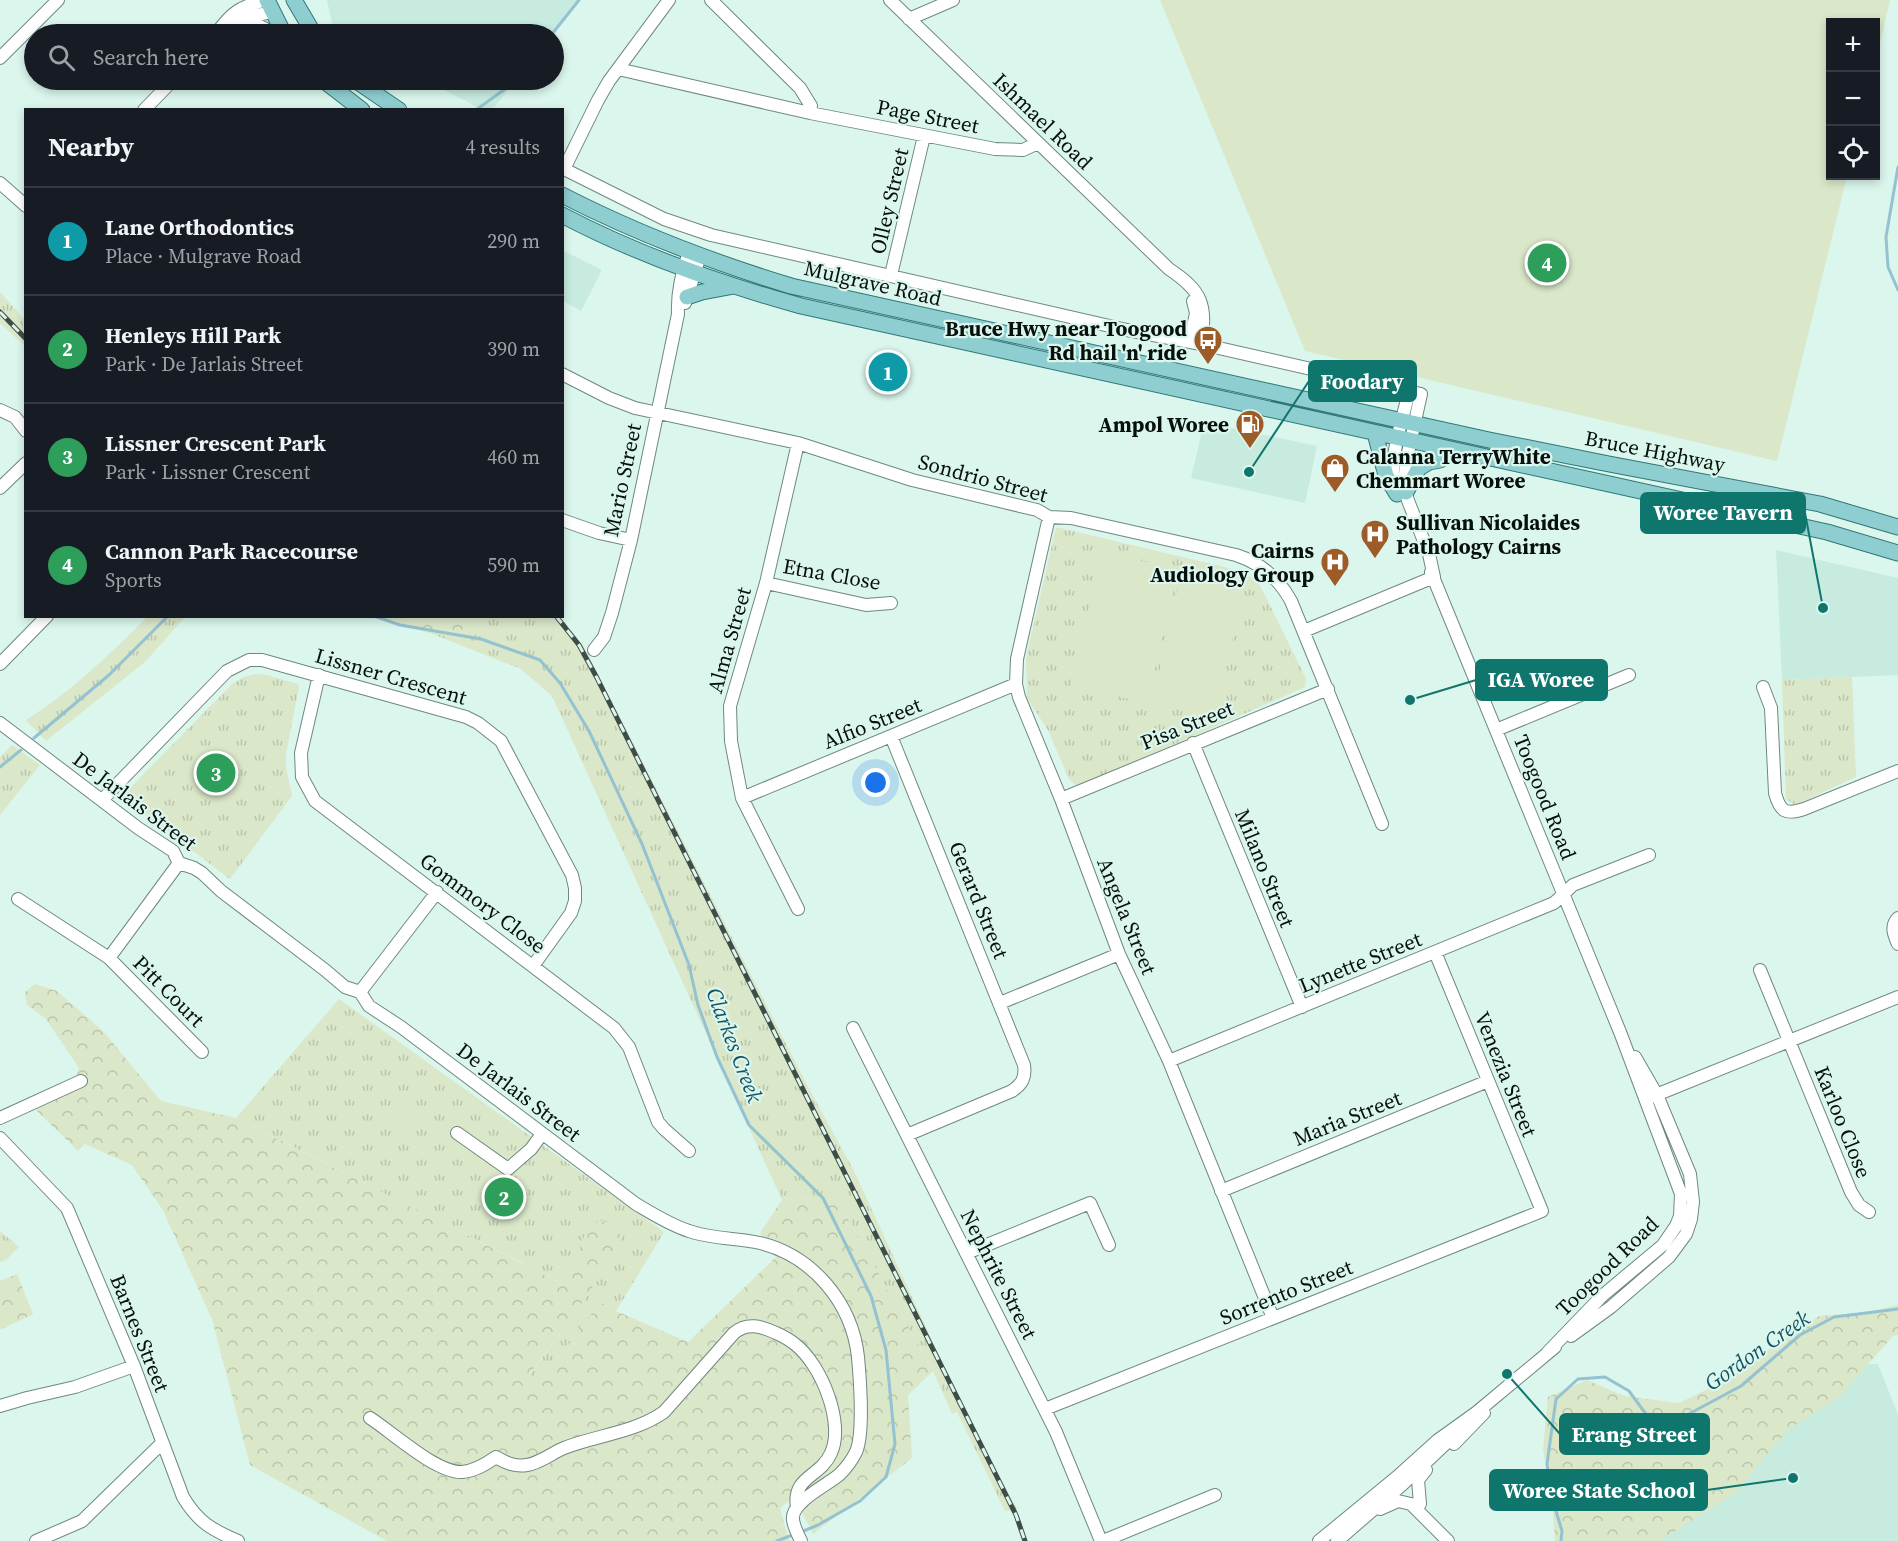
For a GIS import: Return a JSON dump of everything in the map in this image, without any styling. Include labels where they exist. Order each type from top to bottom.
[{"type":"main road","points":[[279,24],[268,3],[296,3],[308,24]]},
{"type":"main road","points":[[336,90],[359,108]]},
{"type":"main road","points":[[370,90],[396,108]]},
{"type":"main road","name":"Mulgrave Road","points":[[564,196],[619,223],[694,254],[801,288],[1409,422]]},
{"type":"main road","name":"Mulgrave Road","points":[[564,216],[615,241],[688,271],[781,301],[1405,439]]},
{"type":"main road","points":[[687,297],[734,286]]},
{"type":"main road","name":"Bruce Highway","points":[[1409,422],[1609,464],[1820,504],[1857,513],[1898,527]]},
{"type":"main road","points":[[1375,433],[1386,476],[1402,493],[1419,468],[1429,462],[1440,460],[1453,450]]},
{"type":"main road","name":"Bruce Highway","points":[[1405,439],[1827,532],[1898,553]]},
{"type":"street","points":[[34,24],[58,0]]},
{"type":"street","points":[[564,166],[598,100],[669,0]]},
{"type":"street","points":[[711,0],[800,88],[810,106],[810,113]]},
{"type":"street","name":"Ishmael Road","points":[[890,0],[1168,269],[1175,282],[1194,304],[1196,343]]},
{"type":"street","points":[[909,19],[953,0]]},
{"type":"street","points":[[226,24],[247,5],[268,3]]},
{"type":"street","points":[[241,10],[258,24]]},
{"type":"street","points":[[0,58],[24,34]]},
{"type":"street","name":"Page Street","points":[[618,69],[810,113],[924,136],[1005,150],[1023,150],[1038,143]]},
{"type":"street","points":[[146,108],[163,90]]},
{"type":"street","name":"Olley Street","points":[[891,275],[924,136]]},
{"type":"street","name":"Mulgrave Road","points":[[564,169],[664,219],[692,230],[1126,330],[1196,343],[1415,392],[1409,422]]},
{"type":"street","points":[[0,183],[24,204]]},
{"type":"street","name":"Mario Street","points":[[678,314],[677,298],[694,254]]},
{"type":"street","name":"Mario Street","points":[[594,650],[604,638],[631,540],[678,314],[687,297],[688,271]]},
{"type":"street","name":"Sondrio Street","points":[[564,375],[621,403],[656,414],[798,443],[912,480],[1037,510],[1049,517],[1071,518],[1236,555],[1249,560],[1280,583],[1291,601],[1382,824]]},
{"type":"street","points":[[0,410],[15,417],[24,428]]},
{"type":"street","name":"Toogood Road","points":[[1409,422],[1405,439],[1406,462],[1402,493],[1429,554],[1434,577],[1620,1032],[1681,1194],[1680,1216],[1663,1245],[1602,1296],[1548,1352]]},
{"type":"street","name":"Alma Street","points":[[798,443],[766,583],[730,706],[730,741],[742,798],[798,909]]},
{"type":"street","points":[[0,488],[24,465]]},
{"type":"street","name":"Angela Street","points":[[1049,517],[1017,659],[1016,684],[1019,697],[1061,799],[1119,954],[1168,1061],[1273,1318]]},
{"type":"street","points":[[564,521],[599,533],[631,540]]},
{"type":"street","points":[[1304,631],[1434,577]]},
{"type":"street","name":"Etna Close","points":[[766,583],[866,605],[891,603]]},
{"type":"street","points":[[0,663],[45,618]]},
{"type":"street","name":"Lissner Crescent","points":[[102,800],[227,670],[249,660],[262,660],[466,717],[484,727],[501,741],[572,875],[575,888],[572,913],[533,966]]},
{"type":"street","name":"Gommory Close","points":[[319,675],[301,753],[302,777],[315,801],[614,1028],[629,1047],[658,1122],[689,1151]]},
{"type":"street","points":[[1496,730],[1629,675]]},
{"type":"street","name":"Alfio Street","points":[[742,798],[1016,684]]},
{"type":"street","points":[[1763,687],[1771,708],[1775,793],[1782,809],[1792,813],[1898,771]]},
{"type":"street","name":"Pisa Street","points":[[1061,799],[1328,689]]},
{"type":"street","name":"De Jarlais Street","points":[[0,723],[173,851],[179,863],[194,868],[325,970],[337,982],[360,992],[369,1006],[401,1027],[611,1186],[656,1216],[687,1231],[759,1243],[788,1253],[816,1273],[835,1294],[851,1327],[858,1356],[860,1443],[855,1455],[840,1474],[802,1501],[794,1516]]},
{"type":"street","name":"Gerard Street","points":[[891,736],[1024,1065],[1024,1079],[1020,1086],[1012,1091],[907,1136]]},
{"type":"street","name":"Milano Street","points":[[1193,744],[1302,1007]]},
{"type":"street","name":"Lynette Street","points":[[1168,1061],[1554,903],[1573,885],[1649,855]]},
{"type":"street","name":"Pitt Court","points":[[109,958],[179,863]]},
{"type":"street","points":[[360,992],[437,892]]},
{"type":"street","name":"Pitt Court","points":[[18,899],[109,958],[202,1052]]},
{"type":"street","points":[[1898,918],[1893,928],[1898,944]]},
{"type":"street","name":"Venezia Street","points":[[1435,952],[1542,1211]]},
{"type":"street","points":[[1000,1003],[1119,954]]},
{"type":"street","name":"Karloo Close","points":[[1760,970],[1851,1192],[1858,1204],[1869,1212]]},
{"type":"street","points":[[1645,1100],[1898,997]]},
{"type":"street","name":"Nephrite Street","points":[[853,1029],[1045,1409],[1102,1541]]},
{"type":"street","name":"Toogood Road","points":[[1337,1541],[1400,1481],[1438,1440],[1477,1412],[1548,1352],[1620,1300],[1670,1257],[1686,1234],[1691,1219],[1693,1187],[1690,1174],[1657,1095],[1620,1032]]},
{"type":"street","points":[[0,1118],[81,1081]]},
{"type":"street","name":"Maria Street","points":[[1221,1191],[1488,1081]]},
{"type":"street","points":[[457,1133],[508,1169],[531,1149],[542,1134]]},
{"type":"street","name":"Barnes Street","points":[[0,1138],[67,1208],[135,1366],[162,1443],[183,1497],[191,1511],[204,1524],[238,1541]]},
{"type":"street","points":[[967,1253],[1090,1203],[1109,1245]]},
{"type":"street","name":"Sorrento Street","points":[[1045,1409],[1542,1211]]},
{"type":"street","points":[[370,1418],[436,1465],[455,1471],[475,1469],[496,1457],[509,1465],[528,1465],[564,1448],[632,1428],[654,1419],[664,1412],[734,1333],[745,1326],[762,1327],[797,1345],[806,1356],[823,1384],[835,1420],[836,1436],[832,1452],[826,1463],[798,1486],[795,1496],[794,1516],[801,1541]]},
{"type":"street","points":[[0,1406],[75,1388],[135,1366]]},
{"type":"street","points":[[1420,1504],[1419,1477],[1466,1433],[1509,1385]]},
{"type":"street","points":[[36,1541],[82,1521],[162,1443]]},
{"type":"street","points":[[1400,1481],[1454,1541]]},
{"type":"street","name":"Toogood Road","points":[[1319,1541],[1400,1481]]},
{"type":"street","points":[[1102,1541],[1215,1495]]},
{"type":"street","points":[[1365,1516],[1392,1503],[1410,1504],[1449,1541]]},
{"type":"shaded area","points":[[327,0],[581,0],[561,24],[332,24]]},
{"type":"shaded area","points":[[444,90],[508,90],[494,108],[479,108]]},
{"type":"shaded area","points":[[564,251],[602,270],[581,311],[564,302]]},
{"type":"shaded area","points":[[1204,422],[1317,446],[1305,503],[1191,478]]},
{"type":"shaded area","points":[[1776,550],[1898,578],[1898,675],[1782,680]]},
{"type":"shaded area","points":[[1878,1364],[1898,1415],[1898,1541],[1613,1541],[1822,1365]]},
{"type":"green space","points":[[1160,0],[1890,0],[1880,43],[1880,18],[1826,18],[1826,180],[1846,180],[1777,461],[1305,351]]},
{"type":"green space","points":[[0,292],[24,319],[24,345],[0,323]]},
{"type":"green space","points":[[1056,527],[1241,571],[1257,581],[1306,679],[1305,687],[1078,787],[1069,779],[1048,730],[1027,698],[1026,658]]},
{"type":"green space","points":[[1102,551],[1178,570],[1147,703],[1071,686]]},
{"type":"green space","points":[[1183,565],[1246,579],[1214,717],[1152,704]]},
{"type":"green space","points":[[146,618],[184,618],[145,662],[46,741],[26,720],[74,685]]},
{"type":"green space","points":[[376,618],[561,618],[583,645],[805,1081],[854,1171],[943,1364],[1018,1511],[1005,1511],[957,1412],[952,1414],[933,1371],[837,1199],[782,1200],[552,696],[521,669],[430,633]]},
{"type":"green space","points":[[376,618],[492,618],[478,628],[430,633]]},
{"type":"green space","points":[[256,674],[298,684],[299,687],[286,754],[286,767],[292,796],[230,879],[130,803],[129,789],[232,684],[244,677]]},
{"type":"green space","points":[[1852,677],[1856,777],[1795,805],[1786,799],[1782,680]]},
{"type":"green space","points":[[12,745],[40,765],[0,815],[0,757]]},
{"type":"green space","points":[[35,984],[57,991],[103,1031],[161,1101],[236,1118],[559,1282],[576,1258],[584,1236],[599,1220],[609,1223],[622,1237],[587,1296],[529,1375],[542,1381],[600,1302],[688,1342],[776,1257],[760,1233],[782,1200],[837,1199],[933,1371],[908,1395],[912,1458],[813,1534],[794,1497],[780,1508],[789,1541],[387,1541],[250,1465],[212,1319],[163,1210],[132,1165],[85,1144],[78,1151],[35,1109],[70,1092],[79,1068],[46,1019],[27,1005],[25,992]]},
{"type":"green space","points":[[339,999],[664,1232],[616,1311],[600,1302],[542,1381],[529,1376],[587,1296],[437,1220],[212,1319],[163,1210],[132,1165],[347,1174],[236,1118]]},
{"type":"green space","points":[[408,1104],[425,1117],[413,1133],[396,1120]]},
{"type":"green space","points":[[0,1231],[19,1247],[6,1260],[0,1262]]},
{"type":"green space","points":[[17,1274],[33,1314],[0,1330],[0,1281]]},
{"type":"green space","points":[[1898,1305],[1898,1335],[1893,1336],[1840,1396],[1788,1430],[1735,1493],[1660,1541],[1555,1541],[1552,1498],[1543,1450],[1548,1397],[1587,1380],[1624,1396],[1679,1403],[1712,1387],[1819,1316],[1869,1312]]},
{"type":"waterway","name":"Clarkes Creek","points":[[560,24],[579,0]]},
{"type":"waterway","name":"Clarkes Creek","points":[[479,108],[504,90]]},
{"type":"waterway","name":"Gordon Creek","points":[[1898,167],[1886,237],[1888,267],[1898,290]]},
{"type":"waterway","points":[[34,738],[109,675],[166,618]]},
{"type":"waterway","name":"Clarkes Creek","points":[[380,618],[400,625],[481,639],[540,660],[560,683],[589,731],[642,844],[689,965],[698,1005],[717,1057],[749,1125],[823,1198],[871,1296],[886,1350],[895,1444],[886,1477],[860,1501],[801,1532]]},
{"type":"waterway","points":[[0,767],[21,750]]},
{"type":"waterway","name":"Gordon Creek","points":[[1561,1541],[1562,1531],[1552,1498],[1547,1464],[1556,1399],[1578,1379],[1605,1377],[1629,1391],[1651,1421],[1672,1423],[1741,1386],[1800,1335],[1834,1317],[1898,1309]]},
{"type":"waterway","name":"Clarkes Creek","points":[[777,1541],[795,1534]]},
{"type":"railway","points":[[0,312],[24,337]]},
{"type":"railway","points":[[558,618],[579,645],[597,678],[1016,1515],[1025,1541]]},
{"type":"place","name":"Cannon Park Racecourse","points":[[1547,263]]},
{"type":"place","name":"Bruce Hwy near Toogood Rd hail 'n' ride","points":[[1208,366]]},
{"type":"place","name":"Lane Orthodontics","points":[[888,372]]},
{"type":"place","name":"Ampol Woree","points":[[1250,450]]},
{"type":"place","name":"Foodary","points":[[1249,472]]},
{"type":"place","name":"Calanna TerryWhite Chemmart Woree","points":[[1335,494]]},
{"type":"place","name":"Sullivan Nicolaides Pathology Cairns","points":[[1375,560]]},
{"type":"place","name":"Cairns Audiology Group","points":[[1335,588]]},
{"type":"place","name":"Woree Tavern","points":[[1823,608]]},
{"type":"place","name":"IGA Woree","points":[[1410,700]]},
{"type":"place","name":"Lissner Crescent Park","points":[[216,773]]},
{"type":"place","name":"Henleys Hill Park","points":[[504,1197]]},
{"type":"place","name":"Erang Street","points":[[1507,1374]]},
{"type":"place","name":"Woree State School","points":[[1793,1478]]}]
